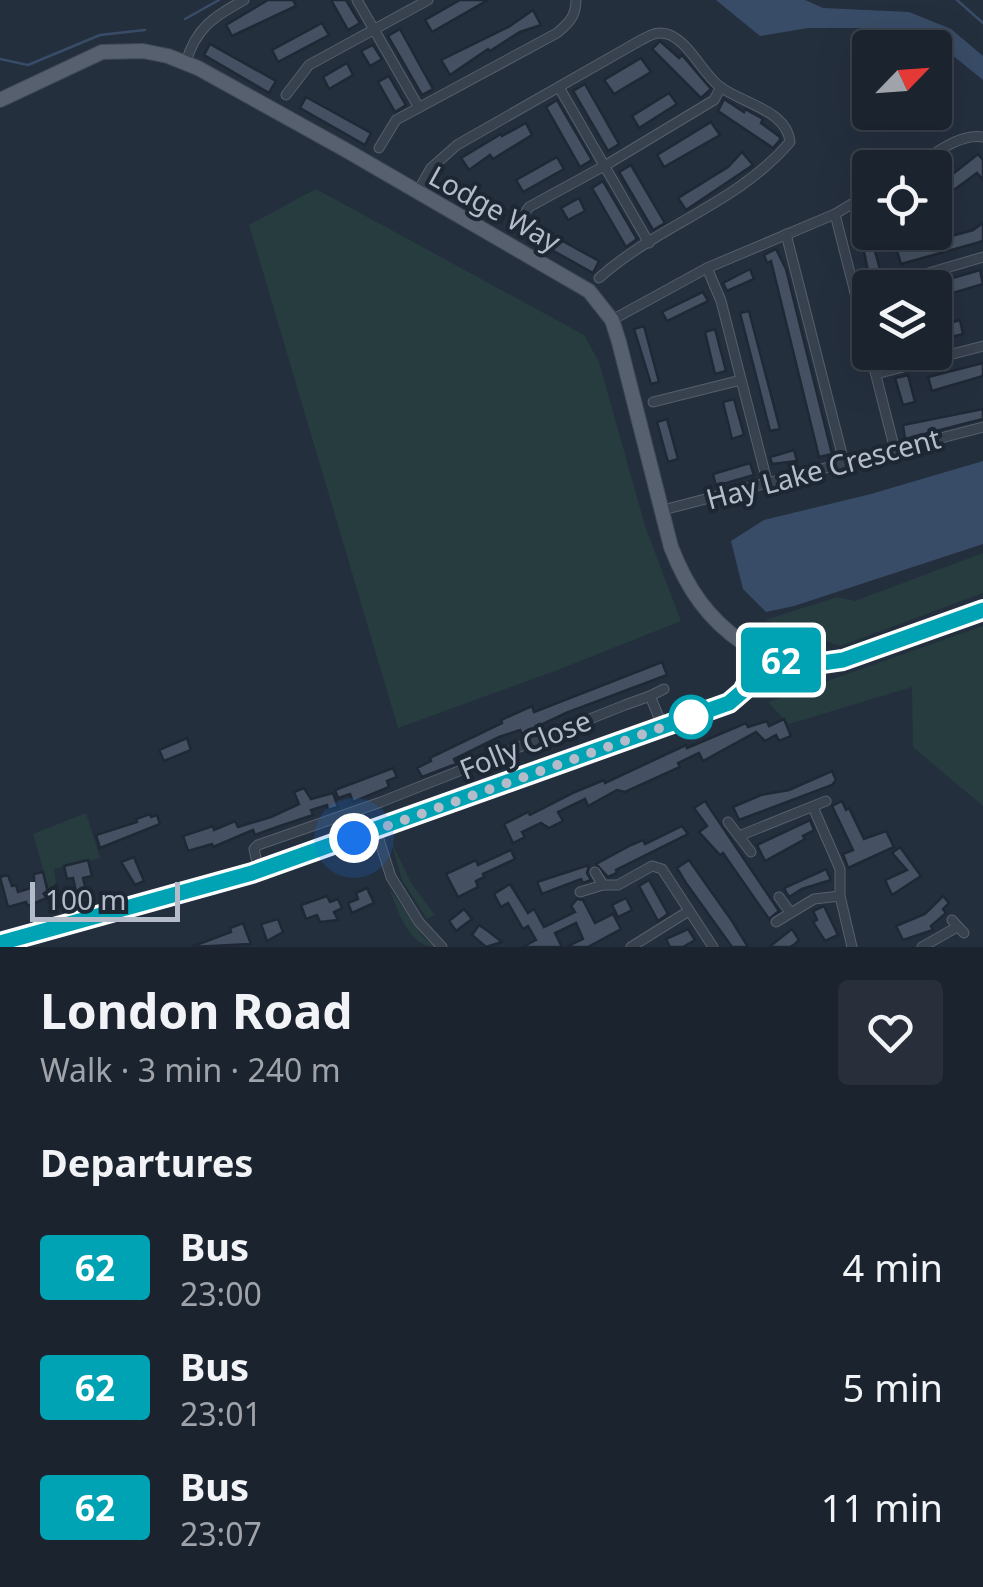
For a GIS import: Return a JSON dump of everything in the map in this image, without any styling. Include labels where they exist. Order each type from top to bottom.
[{"type":"main road","name":"Lodge Way","points":[[0,100],[102,52],[143,51],[186,62],[589,292],[612,320]]},
{"type":"main road","points":[[612,320],[672,547],[697,600],[722,629],[762,655],[815,664],[843,660],[983,610]]},
{"type":"main road","points":[[0,943],[18,942],[259,871],[729,703],[743,691],[762,655]]},
{"type":"street","points":[[186,62],[193,38],[216,15],[244,0]]},
{"type":"street","points":[[357,0],[418,106]]},
{"type":"street","points":[[286,94],[309,65],[428,0]]},
{"type":"street","points":[[379,148],[396,120],[557,33],[576,11],[576,0]]},
{"type":"street","points":[[417,193],[431,168],[456,146],[657,32],[667,33],[679,40],[721,87],[781,122],[790,132],[790,142],[728,197],[617,262],[599,278]]},
{"type":"street","points":[[517,224],[529,207],[606,166],[714,100],[721,87]]},
{"type":"street","points":[[560,88],[650,243]]},
{"type":"street","points":[[942,150],[973,136],[983,138]]},
{"type":"street","points":[[612,320],[708,268],[852,204]]},
{"type":"street","points":[[835,214],[852,282]]},
{"type":"street","points":[[786,234],[844,462]]},
{"type":"street","points":[[939,270],[983,257]]},
{"type":"street","points":[[708,268],[722,302],[767,481]]},
{"type":"street","points":[[876,374],[983,346]]},
{"type":"street","points":[[875,370],[895,450]]},
{"type":"street","points":[[654,402],[742,380]]},
{"type":"street","name":"Hay Lake Crescent","points":[[663,510],[983,427]]},
{"type":"street","name":"Folly Close","points":[[259,871],[254,850],[258,846],[411,791],[664,689]]},
{"type":"street","points":[[650,696],[663,727]]},
{"type":"street","points":[[411,791],[418,815]]},
{"type":"street","points":[[739,836],[826,801]]},
{"type":"street","points":[[813,807],[840,869],[840,896],[852,947]]},
{"type":"street","points":[[728,822],[751,852]]},
{"type":"street","points":[[376,830],[390,876],[418,922],[442,947]]},
{"type":"street","points":[[580,892],[602,884],[618,885],[652,866],[662,870],[713,947]]},
{"type":"street","points":[[595,872],[602,884]]},
{"type":"street","points":[[776,922],[814,898],[840,896]]},
{"type":"street","points":[[780,897],[790,912]]},
{"type":"street","points":[[630,947],[688,912]]},
{"type":"street","points":[[922,947],[958,927]]},
{"type":"green space","points":[[316,189],[584,335],[599,362],[645,526],[681,621],[398,728],[249,225]]},
{"type":"green space","points":[[983,553],[983,593],[840,646],[765,620],[837,597],[855,601]]},
{"type":"green space","points":[[983,626],[983,806],[913,747],[912,687],[789,724],[768,702]]},
{"type":"green space","points":[[86,813],[100,858],[54,869],[59,905],[54,907],[33,834]]},
{"type":"green space","points":[[392,843],[411,883],[435,915],[427,919],[402,880]]},
{"type":"green space","points":[[389,888],[424,938],[435,947],[411,934]]},
{"type":"water","points":[[716,0],[805,0],[823,8],[909,12],[951,29],[983,56],[983,80],[952,55],[952,30],[808,28],[760,36]]},
{"type":"water","points":[[983,461],[983,544],[766,612],[743,589],[731,541],[764,520]]},
{"type":"building","points":[[268,0],[293,0],[296,6],[232,36],[226,25]]},
{"type":"building","points":[[331,0],[346,0],[360,23],[348,30]]},
{"type":"building","points":[[460,0],[488,0],[432,32],[425,20]]},
{"type":"building","points":[[533,10],[541,25],[488,49],[450,75],[441,60],[510,26]]},
{"type":"building","points":[[322,23],[329,35],[278,62],[272,50]]},
{"type":"building","points":[[400,29],[433,89],[422,95],[388,36]]},
{"type":"building","points":[[660,41],[679,58],[682,55],[711,89],[701,98],[652,49]]},
{"type":"building","points":[[210,44],[276,81],[269,93],[204,55]]},
{"type":"building","points":[[373,45],[382,59],[370,66],[361,51]]},
{"type":"building","points":[[641,58],[651,72],[614,94],[604,80]]},
{"type":"building","points":[[347,63],[353,75],[329,89],[323,77]]},
{"type":"building","points":[[389,76],[406,105],[395,112],[378,82]]},
{"type":"building","points":[[585,84],[619,144],[608,151],[573,91]]},
{"type":"building","points":[[669,93],[677,104],[639,128],[632,116]]},
{"type":"building","points":[[306,97],[371,133],[365,145],[300,108]]},
{"type":"building","points":[[724,99],[763,119],[761,123],[780,140],[773,148],[718,111]]},
{"type":"building","points":[[557,100],[592,160],[580,167],[546,107]]},
{"type":"building","points":[[711,122],[720,135],[664,167],[657,155]]},
{"type":"building","points":[[526,123],[532,135],[469,170],[461,158]]},
{"type":"building","points":[[742,152],[753,165],[686,210],[678,198],[728,167]]},
{"type":"building","points":[[978,154],[983,160],[983,180],[977,173],[952,191],[952,175]]},
{"type":"building","points":[[557,157],[564,169],[523,192],[516,180]]},
{"type":"building","points":[[631,165],[665,223],[653,230],[619,172]]},
{"type":"building","points":[[447,178],[508,211],[501,223],[441,190]]},
{"type":"building","points":[[603,181],[637,239],[626,247],[592,188]]},
{"type":"building","points":[[579,198],[585,211],[568,220],[561,208]]},
{"type":"building","points":[[983,223],[983,240],[952,250],[952,236]]},
{"type":"building","points":[[539,228],[599,261],[593,273],[532,239]]},
{"type":"building","points":[[776,249],[786,269],[832,454],[819,457],[771,261],[767,263],[764,255]]},
{"type":"building","points":[[864,250],[875,250],[880,270],[868,270]]},
{"type":"building","points":[[901,250],[951,250],[901,264],[897,251]]},
{"type":"building","points":[[750,269],[754,279],[727,291],[723,283]]},
{"type":"building","points":[[980,270],[983,284],[952,293],[952,278]]},
{"type":"building","points":[[703,292],[708,301],[667,321],[662,312]]},
{"type":"building","points":[[749,311],[780,429],[770,431],[740,313]]},
{"type":"building","points":[[960,320],[963,334],[952,337],[952,322]]},
{"type":"building","points":[[644,326],[659,382],[651,384],[634,329]]},
{"type":"building","points":[[715,329],[726,371],[715,374],[705,332]]},
{"type":"building","points":[[983,363],[983,376],[932,391],[928,377]]},
{"type":"building","points":[[908,375],[915,402],[903,405],[895,378]]},
{"type":"building","points":[[734,399],[744,435],[732,439],[723,402]]},
{"type":"building","points":[[983,409],[983,419],[905,439],[903,425]]},
{"type":"building","points":[[667,419],[678,459],[668,462],[657,422]]},
{"type":"building","points":[[794,450],[797,461],[772,464],[770,457]]},
{"type":"building","points":[[750,463],[754,475],[716,486],[713,474]]},
{"type":"building","points":[[662,662],[667,675],[522,734],[520,730],[499,737],[454,759],[456,764],[422,777],[417,768],[532,706],[534,712]]},
{"type":"building","points":[[784,719],[791,736],[779,741],[776,735],[765,741],[756,732],[703,761],[699,753],[678,763],[680,767],[625,792],[617,790],[588,806],[585,799],[558,812],[563,821],[549,828],[541,823],[522,832],[525,837],[513,843],[504,824],[686,745],[687,748],[746,723],[748,727],[767,721],[769,726]]},
{"type":"building","points":[[187,738],[191,750],[164,761],[159,750]]},
{"type":"building","points":[[393,768],[397,777],[387,781],[389,787],[353,802],[350,794],[338,798],[335,790]]},
{"type":"building","points":[[832,771],[836,780],[832,785],[739,820],[733,807],[761,795],[789,790]]},
{"type":"building","points":[[304,788],[311,799],[333,793],[338,807],[328,810],[327,805],[311,810],[313,815],[255,835],[253,830],[213,847],[212,844],[188,851],[183,836],[235,821],[238,827],[271,817],[299,804],[294,792]]},
{"type":"building","points":[[705,801],[779,911],[769,919],[723,853],[720,855],[699,832],[707,826],[694,808]]},
{"type":"building","points":[[842,801],[864,839],[886,831],[894,847],[848,868],[843,854],[853,850],[832,806]]},
{"type":"building","points":[[150,814],[157,815],[160,824],[100,848],[96,835]]},
{"type":"building","points":[[810,820],[814,830],[803,836],[805,839],[765,861],[757,845]]},
{"type":"building","points":[[682,826],[688,834],[608,877],[596,864],[631,845],[643,840],[645,844]]},
{"type":"building","points":[[900,847],[921,876],[892,895],[885,880],[907,870],[892,853]]},
{"type":"building","points":[[511,850],[515,859],[483,874],[476,881],[478,887],[458,897],[446,874]]},
{"type":"building","points":[[134,857],[144,881],[135,885],[121,862]]},
{"type":"building","points":[[88,860],[92,876],[83,878],[89,902],[79,905],[73,878],[67,879],[64,866]]},
{"type":"building","points":[[689,860],[748,947],[732,947],[686,883],[677,868]]},
{"type":"building","points":[[589,865],[587,873],[591,880],[583,883],[581,879],[542,894],[537,882]]},
{"type":"building","points":[[826,869],[831,880],[789,897],[784,888]]},
{"type":"building","points":[[43,872],[49,897],[28,906],[26,902],[8,907],[0,877],[8,875],[18,892],[34,887],[34,874]]},
{"type":"building","points":[[649,880],[668,914],[658,921],[639,886]]},
{"type":"building","points":[[510,884],[528,913],[534,909],[544,927],[575,912],[571,906],[577,899],[583,900],[595,923],[613,914],[621,929],[588,947],[566,947],[583,939],[576,923],[555,933],[562,947],[522,947],[536,940],[528,926],[523,929],[508,903],[501,907],[494,894]]},
{"type":"building","points":[[367,888],[374,903],[352,913],[348,903],[358,899],[356,893]]},
{"type":"building","points":[[327,896],[330,902],[338,899],[342,908],[334,912],[338,920],[320,922],[317,915],[306,919],[301,905]]},
{"type":"building","points":[[943,896],[949,903],[943,909],[946,913],[931,926],[933,930],[903,940],[896,926],[925,914]]},
{"type":"building","points":[[626,898],[632,910],[618,917],[612,905]]},
{"type":"building","points":[[824,906],[838,935],[825,941],[813,922],[817,920],[813,911]]},
{"type":"building","points":[[464,909],[472,919],[456,931],[449,921]]},
{"type":"building","points":[[278,919],[283,932],[267,941],[261,924]]},
{"type":"building","points":[[243,923],[251,944],[191,947],[231,932],[230,928]]},
{"type":"building","points":[[479,925],[502,942],[486,947],[472,935]]},
{"type":"building","points":[[688,929],[695,940],[683,947],[670,947],[666,939]]},
{"type":"building","points":[[792,929],[799,940],[795,944],[769,947]]},
{"type":"waterway","points":[[185,19],[219,0]]},
{"type":"waterway","points":[[957,0],[983,23]]},
{"type":"waterway","points":[[0,59],[28,65],[100,35],[145,30]]},
{"type":"bus line","name":"62","points":[[0,943],[252,873],[729,703],[743,691],[762,655],[815,664],[843,660],[983,610]]},
{"type":"route","points":[[354,838],[691,717]]}]
